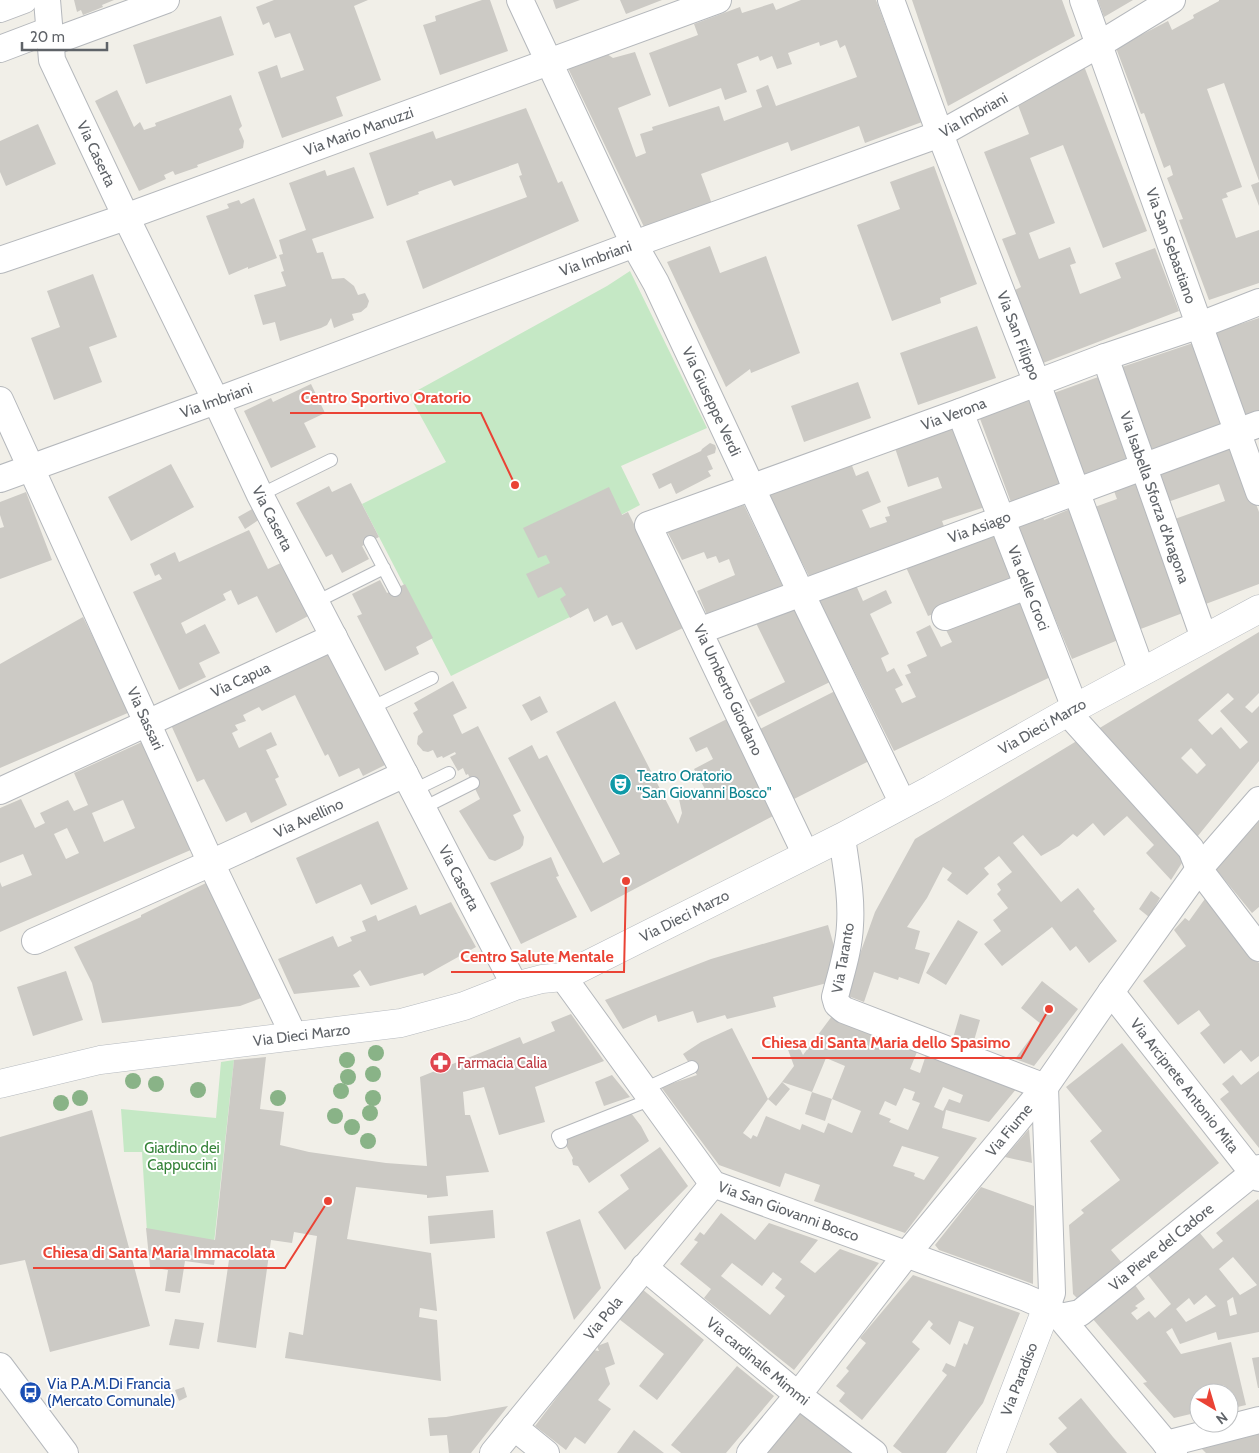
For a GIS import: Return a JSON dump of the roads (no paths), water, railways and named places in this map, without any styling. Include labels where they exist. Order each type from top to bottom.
[{"type":"street","points":[[0,9],[24,0]]},
{"type":"street","name":"Via Caserta","points":[[47,0],[52,60],[126,216],[260,495],[515,986]]},
{"type":"street","points":[[0,49],[51,36],[166,0]]},
{"type":"street","name":"Via Giuseppe Verdi","points":[[520,0],[634,244],[656,283],[801,593],[903,804]]},
{"type":"street","name":"Via Mario Manuzzi","points":[[0,260],[549,63],[718,0]]},
{"type":"street","name":"Via San Filippo","points":[[891,0],[940,134],[1037,383],[1142,672]]},
{"type":"street","name":"Via San Sebastiano","points":[[1083,0],[1200,325],[1248,428],[1259,492]]},
{"type":"street","name":"Via Imbriani","points":[[0,479],[634,244],[940,134],[1100,44],[1172,0]]},
{"type":"street","name":"Via Verona","points":[[648,525],[1259,302]]},
{"type":"street","name":"Via Isabella Sforza d'Aragona","points":[[1105,357],[1204,638]]},
{"type":"street","name":"Via Sassari","points":[[0,400],[211,863],[294,1036]]},
{"type":"street","name":"Via delle Croci","points":[[960,412],[1028,586],[1072,711]]},
{"type":"street","name":"Via Asiago","points":[[700,631],[1248,428]]},
{"type":"street","name":"Via Umberto Giordano","points":[[648,525],[806,855]]},
{"type":"street","points":[[945,617],[1028,586]]},
{"type":"street","name":"Via Dieci Marzo","points":[[0,1084],[100,1060],[401,1023],[464,1006],[515,986],[542,979],[564,977],[842,838],[1259,609]]},
{"type":"street","name":"Via Capua","points":[[0,791],[334,637]]},
{"type":"street","points":[[1072,711],[1191,849],[1199,869],[1259,948]]},
{"type":"street","name":"Via Avellino","points":[[35,941],[211,863],[414,791]]},
{"type":"street","name":"Via Fiume","points":[[750,1453],[798,1395],[906,1255],[1045,1088],[1199,869],[1259,800]]},
{"type":"street","name":"Via Taranto","points":[[842,838],[850,893],[850,926],[847,951],[834,997],[837,1004],[844,1010],[1045,1088]]},
{"type":"street","name":"Via San Giovanni Bosco","points":[[564,977],[713,1184],[1024,1297],[1054,1312]]},
{"type":"street","name":"Via Arciprete Antonio Mita","points":[[1111,992],[1257,1173]]},
{"type":"street","points":[[1045,1088],[1054,1312],[1081,1340],[1170,1448],[1259,1420]]},
{"type":"street","name":"Via Pieve del Cadore","points":[[1054,1312],[1080,1313],[1257,1173]]},
{"type":"street","name":"Via Pola","points":[[492,1453],[713,1184]]},
{"type":"street","name":"Via cardinale Mimmi","points":[[644,1267],[798,1395],[874,1453]]},
{"type":"street","name":"Via Paradiso","points":[[991,1453],[1054,1312]]},
{"type":"street","points":[[0,1366],[65,1453]]},
{"type":"street","points":[[514,1427],[546,1453]]},
{"type":"lane","points":[[260,495],[331,460]]},
{"type":"lane","points":[[370,542],[395,590]]},
{"type":"lane","points":[[316,602],[384,568]]},
{"type":"lane","points":[[371,708],[432,678]]},
{"type":"lane","points":[[414,791],[449,773]]},
{"type":"lane","points":[[414,791],[473,783]]},
{"type":"lane","points":[[561,1142],[558,1136],[648,1094],[692,1067]]},
{"type":"place","name":"Centro Sportivo Oratorio","points":[[515,485]]},
{"type":"place","name":"Teatro Oratorio \"San Giovanni Bosco\"","points":[[621,785]]},
{"type":"place","name":"Centro Salute Mentale","points":[[626,881]]},
{"type":"place","name":"Chiesa di Santa Maria dello Spasimo","points":[[1049,1009]]},
{"type":"place","name":"Farmacia Calia","points":[[441,1063]]},
{"type":"place","name":"Chiesa di Santa Maria Immacolata","points":[[328,1201]]},
{"type":"place","name":"Via P.A.M.Di Francia (Mercato Comunale)","points":[[31,1393]]},
{"type":"park label","name":"Giardino dei Cappuccini","points":[[182,1156]]}]
